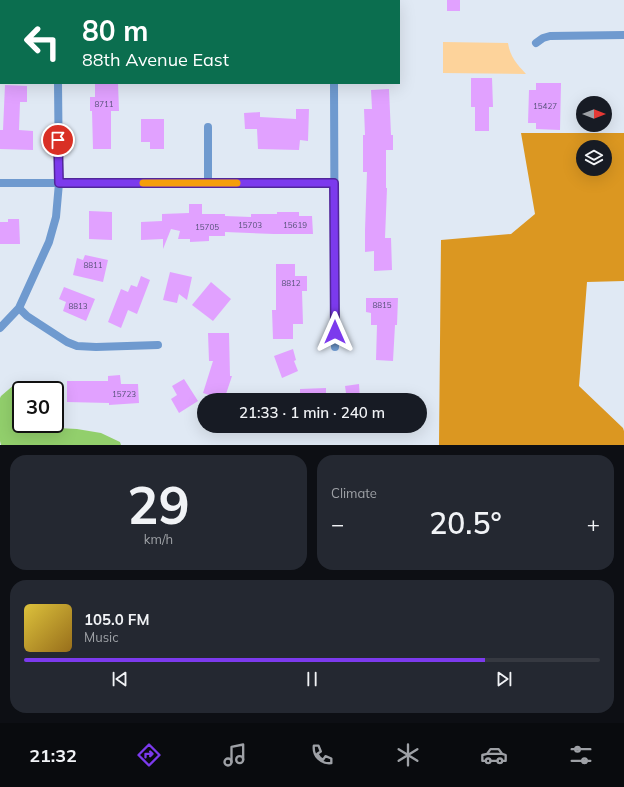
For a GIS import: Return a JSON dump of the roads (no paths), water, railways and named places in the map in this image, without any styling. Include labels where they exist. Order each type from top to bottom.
[{"type":"street","points":[[536,43],[543,38],[554,36],[624,35]]},
{"type":"street","points":[[0,328],[19,308],[49,242],[56,217],[59,183],[58,84]]},
{"type":"street","points":[[334,84],[335,348]]},
{"type":"street","points":[[208,127],[208,183]]},
{"type":"street","points":[[0,183],[334,183]]},
{"type":"street","points":[[19,308],[27,316],[67,342],[77,346],[96,347],[158,345]]}]
